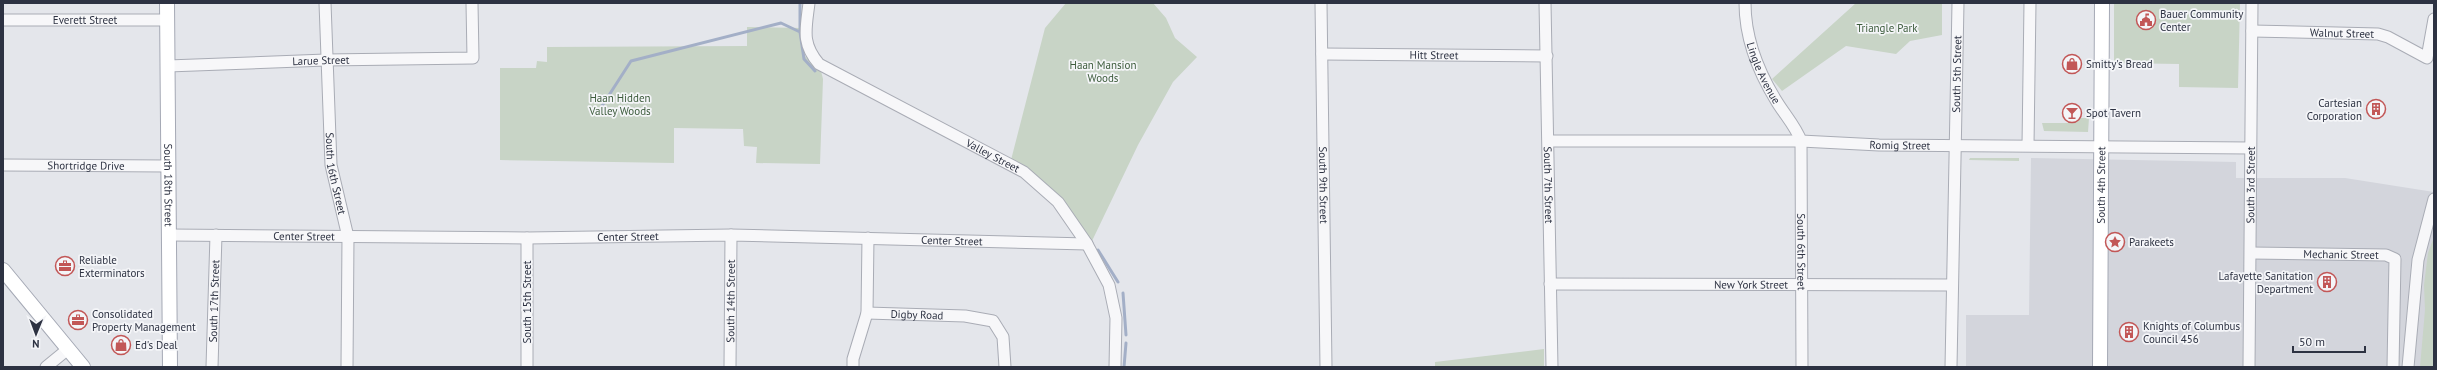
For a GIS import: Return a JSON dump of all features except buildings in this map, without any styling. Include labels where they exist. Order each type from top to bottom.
[{"type":"main road","name":"South 18th Street","points":[[167,3],[170,367]]},
{"type":"main road","name":"South 4th Street","points":[[2100,367],[2100,146],[2102,3]]},
{"type":"main road","points":[[3,270],[83,367]]},
{"type":"street","name":"South 16th Street","points":[[325,3],[330,165],[348,236],[347,367]]},
{"type":"street","name":"Larue Street","points":[[168,66],[326,60],[473,58],[472,3]]},
{"type":"street","name":"Valley Street","points":[[809,3],[805,41],[810,53],[819,64],[1024,172],[1058,202],[1087,244],[1110,285],[1116,318],[1115,367]]},
{"type":"street","name":"South 9th Street","points":[[1322,3],[1326,367]]},
{"type":"street","name":"South 7th Street","points":[[1545,3],[1549,141],[1552,367]]},
{"type":"street","name":"Lingle Avenue","points":[[1744,3],[1753,54],[1766,84],[1800,139]]},
{"type":"street","name":"South 5th Street","points":[[1951,367],[1951,285],[1958,3]]},
{"type":"street","points":[[2028,145],[2030,3]]},
{"type":"street","name":"South 3rd Street","points":[[2249,367],[2252,3]]},
{"type":"street","name":"Walnut Street","points":[[2252,31],[2378,34],[2388,37],[2427,58],[2434,19]]},
{"type":"street","name":"Everett Street","points":[[3,20],[167,20]]},
{"type":"street","name":"Hitt Street","points":[[1322,54],[1546,56]]},
{"type":"street","name":"Romig Street","points":[[1549,141],[1800,139],[1955,145],[2250,148]]},
{"type":"street","name":"South 6th Street","points":[[1800,139],[1800,215],[1803,286],[1802,367]]},
{"type":"street","name":"Shortridge Drive","points":[[3,165],[168,166]]},
{"type":"street","points":[[2408,367],[2418,260],[2434,199]]},
{"type":"street","name":"Center Street","points":[[169,234],[527,238],[731,235],[1087,244]]},
{"type":"street","name":"South 17th Street","points":[[212,367],[216,235]]},
{"type":"street","name":"South 14th Street","points":[[730,367],[731,235]]},
{"type":"street","name":"South 15th Street","points":[[527,238],[527,367]]},
{"type":"street","points":[[853,367],[852,359],[867,313],[868,238]]},
{"type":"street","name":"Mechanic Street","points":[[2251,253],[2386,254],[2395,259],[2393,367]]},
{"type":"street","name":"New York Street","points":[[1550,284],[1803,286],[1951,285]]},
{"type":"street","name":"Digby Road","points":[[867,313],[971,316],[993,321],[1002,337],[1005,367]]},
{"type":"street","points":[[46,367],[68,349]]},
{"type":"shaded area","points":[[2031,158],[2236,162],[2236,178],[2345,178],[2434,192],[2434,367],[1966,367],[1966,315],[2029,315]]},
{"type":"green space","name":"Haan Mansion Woods","points":[[1066,3],[1153,3],[1166,18],[1175,38],[1197,57],[1173,82],[1138,145],[1092,241],[1011,160],[1045,28]]},
{"type":"green space","name":"Triangle Park","points":[[1856,3],[1942,3],[1942,35],[1910,41],[1896,54],[1846,46],[1782,91],[1772,79]]},
{"type":"green space","points":[[2114,3],[2240,3],[2238,88],[2179,87],[2179,64],[2114,63]]},
{"type":"green space","name":"Haan Hidden Valley Woods","points":[[747,27],[802,28],[805,56],[821,71],[823,79],[820,164],[756,163],[757,147],[744,146],[743,129],[674,128],[674,163],[500,160],[500,68],[536,68],[537,61],[547,62],[547,47],[747,46]]},
{"type":"green space","points":[[2068,118],[2089,118],[2088,132],[2044,131],[2042,123],[2068,123]]},
{"type":"green space","points":[[1970,158],[2019,158],[2019,161],[1969,160]]},
{"type":"green space","points":[[2434,237],[2434,367],[2420,367],[2425,310],[2424,285],[2428,253]]},
{"type":"green space","points":[[1544,349],[1544,367],[1435,367],[1435,362]]},
{"type":"waterway","points":[[800,3],[800,32]]},
{"type":"waterway","points":[[602,106],[631,61],[781,23],[800,32],[804,59],[815,71]]},
{"type":"waterway","points":[[1098,250],[1118,282]]},
{"type":"waterway","points":[[1123,293],[1126,335]]},
{"type":"waterway","points":[[1124,367],[1126,343]]},
{"type":"place","name":"Bauer Community Center","points":[[2146,20]]},
{"type":"place","name":"Smitty's Bread","points":[[2072,64]]},
{"type":"place","name":"Cartesian Corporation","points":[[2376,109]]},
{"type":"place","name":"Spot Tavern","points":[[2072,113]]},
{"type":"place","name":"Parakeets","points":[[2115,242]]},
{"type":"place","name":"Reliable Exterminators","points":[[65,266]]},
{"type":"place","name":"Lafayette Sanitation Department","points":[[2327,282]]},
{"type":"place","name":"Consolidated Property Management","points":[[78,320]]},
{"type":"place","name":"Knights of Columbus Council 456","points":[[2129,332]]},
{"type":"place","name":"Ed's Deal","points":[[121,345]]}]
